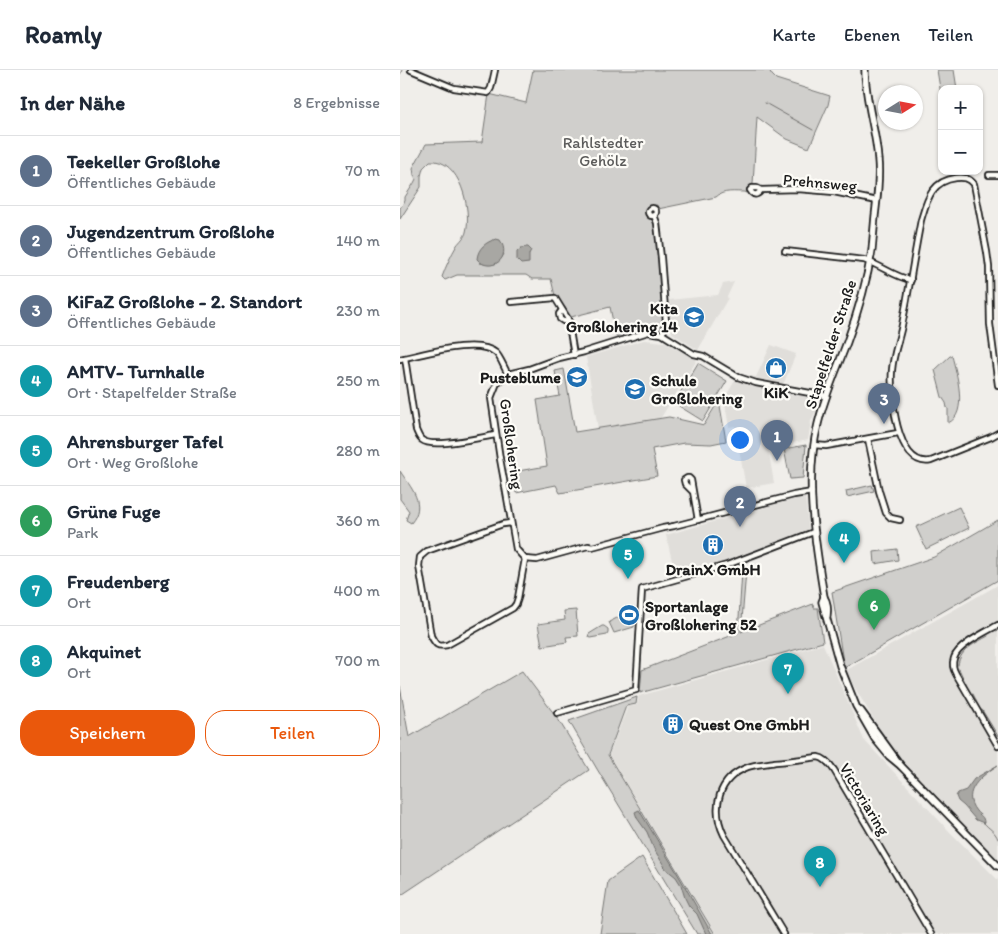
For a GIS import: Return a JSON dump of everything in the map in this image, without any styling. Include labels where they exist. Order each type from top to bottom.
[{"type":"street","points":[[411,70],[454,88],[488,92],[495,70]]},
{"type":"street","name":"Stapelfelder Straße","points":[[865,70],[866,95],[878,158],[877,201],[870,262],[853,326],[826,396],[814,446],[812,492],[815,532],[824,596],[828,610],[827,618],[840,666],[856,706],[875,739],[889,756],[998,866]]},
{"type":"street","points":[[989,175],[998,175]]},
{"type":"street","points":[[998,385],[990,324],[989,267],[974,184],[964,178],[954,178],[938,184],[930,194],[921,220],[902,328],[892,368],[891,380],[898,433],[914,458],[922,462],[982,441],[998,433]]},
{"type":"street","name":"Prehnsweg","points":[[761,190],[798,189],[834,192],[877,201]]},
{"type":"street","points":[[654,215],[657,223],[666,322],[662,334]]},
{"type":"street","points":[[785,251],[864,260],[901,278],[910,280]]},
{"type":"street","points":[[511,302],[555,298],[568,319],[574,355]]},
{"type":"street","points":[[496,435],[441,444],[428,444],[420,439],[416,430],[402,358],[467,346],[478,346],[497,354],[508,374],[648,332],[662,334],[694,354],[703,356],[738,377],[756,383],[826,396]]},
{"type":"street","name":"Großlohering","points":[[508,374],[497,383],[491,398],[516,549],[524,559]]},
{"type":"street","points":[[814,446],[826,446],[898,433]]},
{"type":"street","points":[[868,439],[879,491],[886,513],[890,518],[900,520]]},
{"type":"street","points":[[693,492],[698,520]]},
{"type":"street","points":[[511,523],[503,524],[427,551],[420,557],[419,566],[431,636],[435,644],[440,647],[447,645],[513,608],[518,598],[524,559],[537,560],[812,492]]},
{"type":"street","points":[[557,713],[636,690],[642,588],[726,565],[815,532]]},
{"type":"street","points":[[998,625],[962,647],[956,652],[953,662],[956,674],[998,746]]},
{"type":"street","name":"Stapelfelder Straße","points":[[856,706],[901,766]]},
{"type":"street","name":"Victoriaring","points":[[784,934],[724,835],[718,816],[718,803],[722,790],[729,780],[746,768],[818,757],[828,762],[834,770],[931,934]]},
{"type":"shaded area","points":[[496,239],[500,240],[503,247],[504,253],[502,258],[493,265],[482,263],[477,259],[479,252],[486,244]]},
{"type":"shaded area","points":[[528,247],[531,250],[529,263],[521,264],[517,260],[517,252],[521,248]]},
{"type":"shaded area","name":"Kita Großlohering 14","points":[[734,282],[728,298],[698,350],[672,333],[669,300],[718,295],[723,284]]},
{"type":"shaded area","name":"Schule Großlohering","points":[[644,340],[665,342],[697,360],[660,419],[598,429],[586,357]]},
{"type":"shaded area","points":[[771,345],[796,354],[780,392],[815,398],[819,405],[811,421],[808,440],[768,448],[774,483],[746,488],[735,426],[729,427],[724,399],[739,374],[756,377]]},
{"type":"shaded area","points":[[805,496],[809,531],[732,558],[726,564],[676,578],[666,535]]},
{"type":"shaded area","points":[[998,585],[998,860],[890,747],[845,671]]},
{"type":"shaded area","points":[[823,644],[864,740],[998,880],[998,934],[716,934],[609,755],[628,706],[637,705],[639,696]]},
{"type":"shaded area","points":[[998,765],[980,779],[972,790],[972,804],[983,817],[984,823],[976,820],[958,801],[956,796],[958,793],[966,790],[974,779]]},
{"type":"shaded area","points":[[639,810],[712,934],[706,934],[697,914],[689,906],[681,885],[676,877],[666,869],[654,849],[647,832],[637,818],[635,812]]},
{"type":"green space","name":"Rahlstedter Gehölz","points":[[533,70],[769,70],[776,79],[830,96],[828,105],[809,148],[787,139],[757,117],[753,184],[747,188],[747,193],[726,192],[716,197],[658,209],[657,205],[650,206],[646,209],[647,217],[655,223],[665,324],[616,337],[610,307],[571,317],[555,296],[551,279],[532,279],[526,275],[457,275],[445,280],[442,277],[447,265],[465,234],[467,211],[462,187],[456,176],[440,162],[430,161],[423,168],[421,187],[400,219],[400,208],[416,179],[413,168],[426,144],[482,142],[489,94],[526,103]],"holes":[[[504,254],[497,263],[488,265],[480,263]]]},
{"type":"green space","points":[[937,70],[954,70],[956,85],[939,85]]},
{"type":"green space","points":[[952,356],[956,372],[960,402],[954,418],[948,423],[948,408],[942,397],[935,370]]},
{"type":"green space","points":[[698,363],[727,381],[703,421],[674,403]]},
{"type":"green space","points":[[564,369],[575,432],[669,417],[704,425],[719,400],[726,441],[711,444],[684,443],[652,449],[657,476],[560,493],[556,485],[516,493],[512,472],[547,466],[537,400],[560,396],[555,371]]},
{"type":"green space","points":[[806,445],[803,478],[790,479],[784,449]]},
{"type":"green space","points":[[400,471],[416,496],[418,509],[411,523],[406,520],[409,511],[400,499]]},
{"type":"green space","points":[[872,485],[874,491],[847,497],[846,491]]},
{"type":"green space","points":[[959,507],[969,528],[926,549],[916,527]]},
{"type":"green space","points":[[998,520],[998,580],[844,668],[832,592],[934,557]]},
{"type":"green space","points":[[897,549],[898,560],[875,564],[874,552]]},
{"type":"green space","points":[[742,571],[746,571],[741,632],[813,604],[814,608],[818,608],[823,642],[640,693],[642,670],[738,633]]},
{"type":"green space","name":"Sportanlage Großlohering 52","points":[[635,609],[634,627],[614,633],[609,622]]},
{"type":"green space","points":[[576,610],[578,636],[566,637],[567,642],[542,646],[538,624],[565,620],[564,611]]},
{"type":"green space","name":"Sportanlage Großlohering 52","points":[[602,626],[608,629],[607,635],[588,637],[589,634]]},
{"type":"green space","points":[[522,671],[558,719],[589,770],[400,896],[400,686],[409,737]]},
{"type":"green space","points":[[637,697],[636,704],[626,706],[608,755],[715,934],[697,934],[569,721]]},
{"type":"green space","points":[[642,857],[687,934],[600,934],[608,881]]},
{"type":"waterway","points":[[400,75],[402,70]]},
{"type":"waterway","points":[[765,103],[813,130]]},
{"type":"waterway","points":[[958,665],[959,659],[965,651],[988,636]]},
{"type":"waterway","points":[[959,669],[966,684]]},
{"type":"waterway","points":[[973,694],[976,700]]},
{"type":"waterway","points":[[982,710],[998,736]]},
{"type":"waterway","points":[[984,823],[994,832],[998,839]]},
{"type":"place","name":"Kita Großlohering 14","points":[[694,317]]},
{"type":"place","name":"KiK","points":[[776,368]]},
{"type":"place","name":"Pusteblume","points":[[577,377]]},
{"type":"place","name":"Schule Großlohering","points":[[635,389]]},
{"type":"place","name":"KiFaZ Großlohe - 2. Standort","points":[[884,424]]},
{"type":"place","name":"Teekeller Großlohe","points":[[777,461]]},
{"type":"place","name":"Jugendzentrum Großlohe","points":[[740,527]]},
{"type":"place","name":"DrainX GmbH","points":[[713,545]]},
{"type":"place","name":"AMTV- Turnhalle","points":[[844,563]]},
{"type":"place","name":"Ahrensburger Tafel","points":[[628,579]]},
{"type":"place","name":"Sportanlage Großlohering 52","points":[[629,615]]},
{"type":"place","name":"Grüne Fuge","points":[[874,630]]},
{"type":"place","name":"Freudenberg","points":[[788,694]]},
{"type":"place","name":"Quest One GmbH","points":[[673,724]]},
{"type":"place","name":"Akquinet","points":[[820,887]]}]
